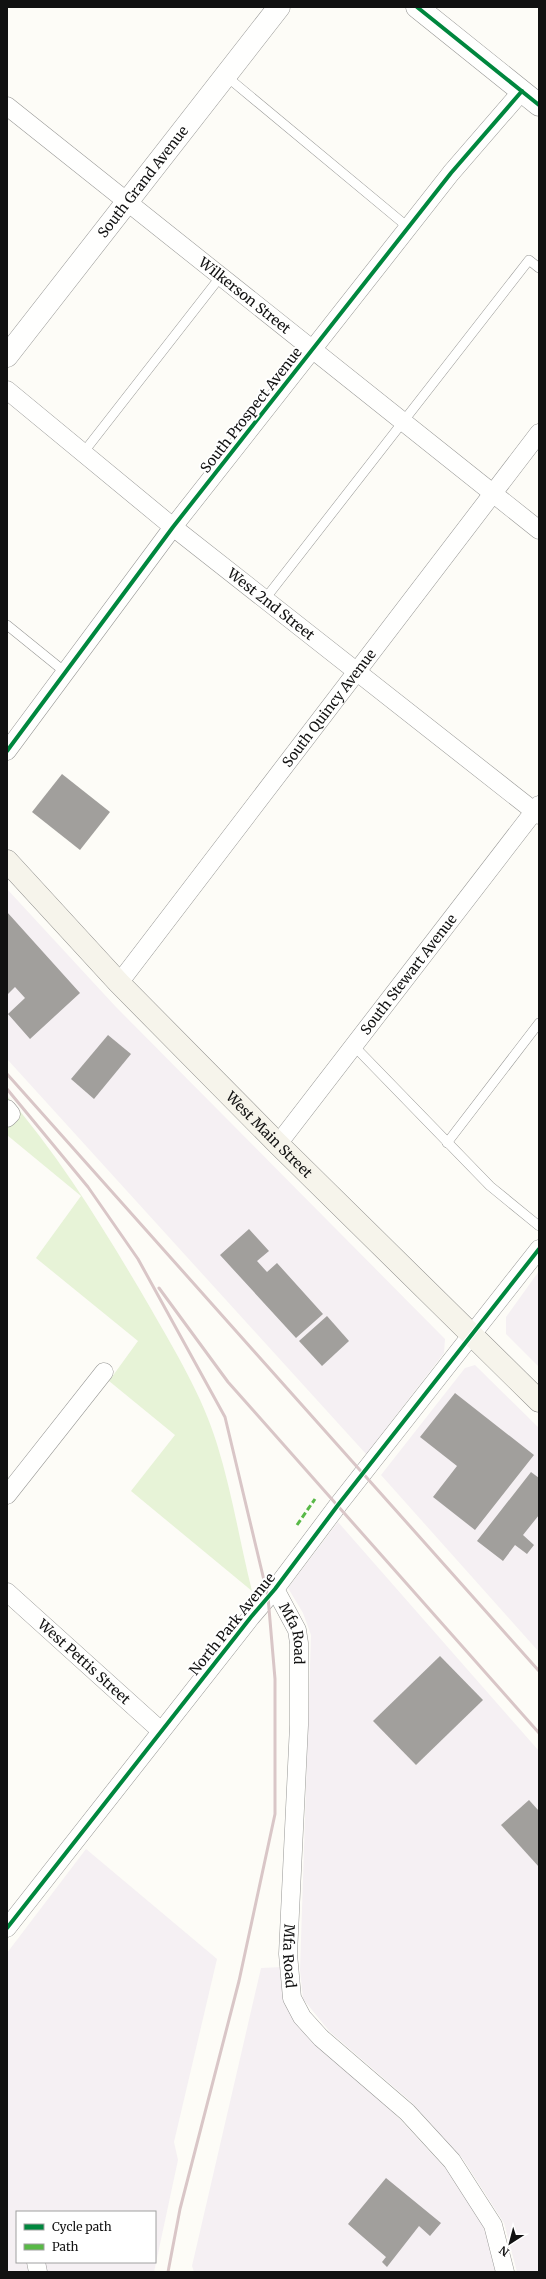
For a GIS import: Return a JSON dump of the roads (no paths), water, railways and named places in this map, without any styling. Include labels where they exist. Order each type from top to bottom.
[{"type":"main road","name":"West Main Street","points":[[7,861],[119,983],[278,1144],[473,1334],[539,1401]]},
{"type":"street","name":"South Grand Avenue","points":[[7,356],[279,7]]},
{"type":"street","points":[[417,7],[539,105]]},
{"type":"street","name":"South Prospect Avenue","points":[[7,751],[173,527],[451,173],[522,91]]},
{"type":"street","name":"Wilkerson Street","points":[[7,106],[539,530]]},
{"type":"street","name":"West 2nd Street","points":[[7,390],[173,527],[356,671],[537,810]]},
{"type":"street","name":"South Quincy Avenue","points":[[119,983],[539,433]]},
{"type":"street","name":"South Stewart Avenue","points":[[278,1144],[537,810]]},
{"type":"street","points":[[7,1110],[11,1114],[7,1118]]},
{"type":"street","name":"North Park Avenue","points":[[7,1928],[161,1731],[275,1589],[338,1505],[539,1249]]},
{"type":"street","points":[[7,1495],[104,1372]]},
{"type":"street","name":"Mfa Road","points":[[275,1589],[297,1630],[299,1643],[299,1725],[288,1954],[292,1998],[302,2017],[321,2038],[407,2112],[452,2161],[492,2225],[509,2271]]},
{"type":"street","name":"West Pettis Street","points":[[7,1592],[161,1731]]},
{"type":"lane","points":[[226,76],[408,228]]},
{"type":"lane","points":[[265,599],[529,260],[539,268]]},
{"type":"lane","points":[[83,453],[221,276]]},
{"type":"lane","points":[[7,625],[65,672]]},
{"type":"lane","points":[[447,1143],[539,1023]]},
{"type":"lane","points":[[354,1046],[490,1186],[539,1226]]},
{"type":"railway","points":[[7,1074],[539,1671]]},
{"type":"railway","points":[[7,1089],[88,1187],[138,1259],[225,1417],[268,1597],[275,1679],[275,1814],[239,1981],[180,2209],[168,2272]]},
{"type":"railway","points":[[159,1288],[228,1382],[539,1733]]}]
